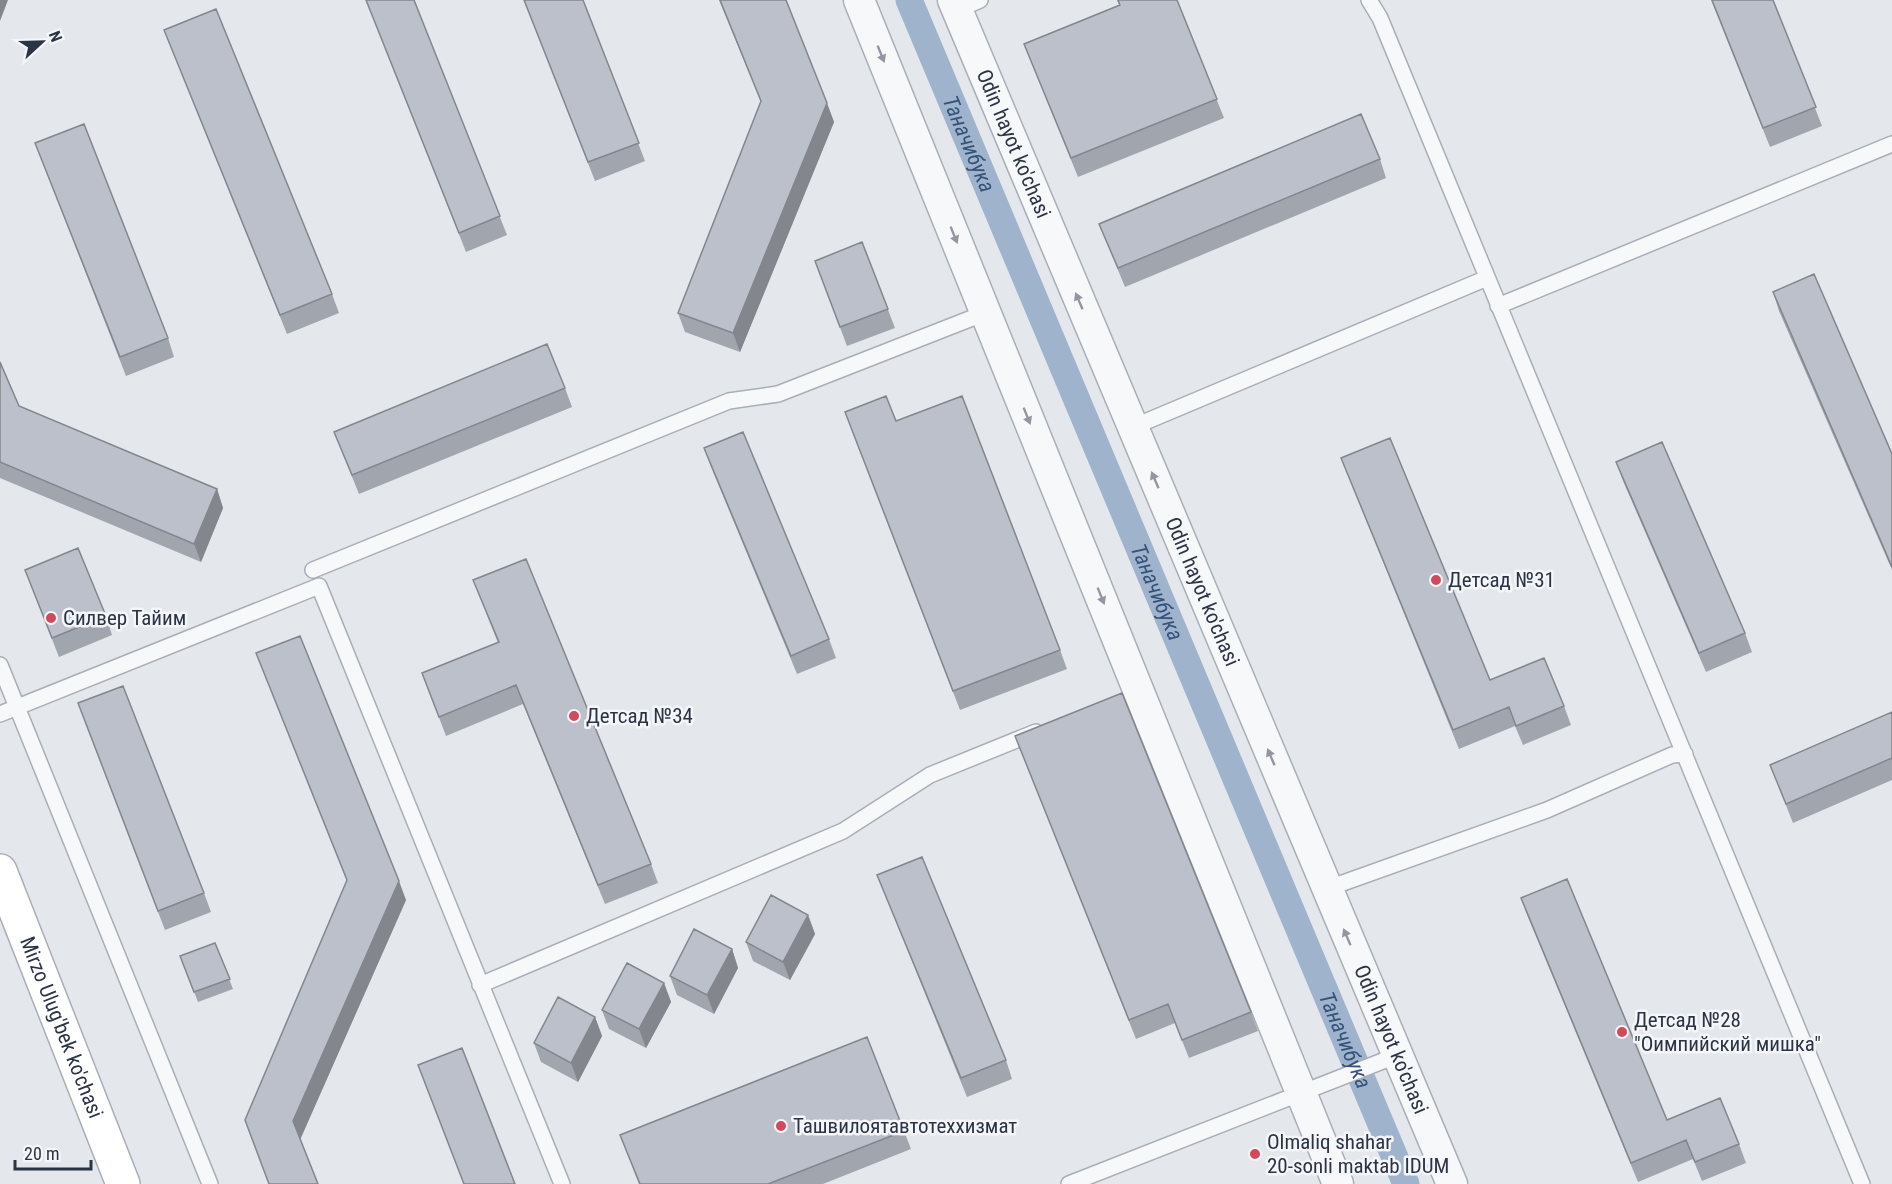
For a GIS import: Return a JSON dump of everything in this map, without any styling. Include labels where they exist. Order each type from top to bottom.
[{"type":"main road","name":"Mirzo Ulug'bek ko'chasi","points":[[0,872],[123,1184]]},
{"type":"street","points":[[859,0],[986,313],[1133,692],[1338,1184]]},
{"type":"street","name":"Odin hayot ko'chasi","points":[[964,3],[1133,427],[1326,890],[1391,1058],[1452,1184]]},
{"type":"lane","points":[[1369,0],[1380,18],[1862,1184]]},
{"type":"lane","points":[[1498,306],[1892,144]]},
{"type":"lane","points":[[1133,427],[1487,278]]},
{"type":"lane","points":[[313,570],[729,401],[778,394],[986,313]]},
{"type":"lane","points":[[0,714],[319,586],[562,1184]]},
{"type":"lane","points":[[0,665],[210,1184]]},
{"type":"lane","points":[[480,985],[843,831],[930,775],[1051,726]]},
{"type":"lane","points":[[1326,890],[1547,810],[1672,755],[1685,754]]},
{"type":"lane","points":[[1069,1184],[1391,1058]]},
{"type":"building","points":[[366,0],[414,0],[500,216],[459,233]]},
{"type":"building","points":[[524,0],[583,0],[639,143],[588,162]]},
{"type":"building","points":[[720,0],[786,0],[827,103],[733,333],[678,313],[761,101]]},
{"type":"building","points":[[1118,0],[1177,0],[1217,99],[1071,158],[1024,44],[1120,5]]},
{"type":"building","points":[[1712,0],[1773,0],[1816,107],[1763,128]]},
{"type":"building","points":[[216,9],[332,294],[280,315],[164,30]]},
{"type":"building","points":[[1361,114],[1380,159],[1118,268],[1099,224]]},
{"type":"building","points":[[84,124],[168,338],[120,357],[35,143]]},
{"type":"building","points":[[862,242],[888,309],[840,327],[815,261]]},
{"type":"building","points":[[1814,274],[1892,454],[1892,567],[1773,292]]},
{"type":"building","points":[[547,344],[565,388],[352,475],[334,432]]},
{"type":"building","points":[[0,362],[19,406],[217,489],[194,544],[0,462]]},
{"type":"building","points":[[886,396],[896,421],[962,396],[1060,650],[953,691],[845,412]]},
{"type":"building","points":[[743,432],[829,639],[791,656],[704,448]]},
{"type":"building","points":[[1390,438],[1490,680],[1544,658],[1564,706],[1516,726],[1509,707],[1453,730],[1341,458]]},
{"type":"building","points":[[1662,442],[1745,633],[1699,653],[1616,462]]},
{"type":"building","points":[[78,548],[106,616],[52,638],[25,570]]},
{"type":"building","points":[[526,559],[651,864],[598,885],[516,685],[439,717],[422,673],[499,642],[473,580]]},
{"type":"building","points":[[300,636],[399,881],[293,1121],[318,1184],[269,1184],[245,1120],[347,880],[256,653]]},
{"type":"building","points":[[123,686],[204,893],[158,911],[78,703]]},
{"type":"building","points":[[1122,693],[1251,1012],[1182,1040],[1168,1004],[1129,1020],[1015,736]]},
{"type":"building","points":[[1892,712],[1892,758],[1786,804],[1770,765]]},
{"type":"building","points":[[922,857],[1006,1060],[961,1078],[877,875]]},
{"type":"building","points":[[1567,879],[1667,1120],[1720,1098],[1739,1144],[1695,1162],[1686,1140],[1631,1163],[1521,898]]},
{"type":"building","points":[[771,895],[808,915],[783,962],[746,942]]},
{"type":"building","points":[[694,929],[732,949],[707,995],[670,976]]},
{"type":"building","points":[[215,943],[230,979],[194,992],[180,956]]},
{"type":"building","points":[[627,963],[664,983],[639,1029],[602,1010]]},
{"type":"building","points":[[558,997],[595,1017],[571,1063],[534,1043]]},
{"type":"building","points":[[867,1037],[904,1131],[768,1184],[640,1184],[620,1135]]},
{"type":"building","points":[[462,1048],[515,1184],[464,1184],[418,1065]]},
{"type":"waterway","name":"Таначибука","points":[[909,0],[1406,1184]]},
{"type":"place","name":"Детсад №31","points":[[1436,580]]},
{"type":"place","name":"Силвер Тайим","points":[[51,618]]},
{"type":"place","name":"Детсад №34","points":[[574,716]]},
{"type":"place","name":"Детсад №28 \"Оимпийский мишка\"","points":[[1622,1032]]},
{"type":"place","name":"Ташвилоятавтотеххизмат","points":[[781,1126]]},
{"type":"place","name":"Olmaliq shahar 20-sonli maktab IDUM","points":[[1255,1154]]}]
